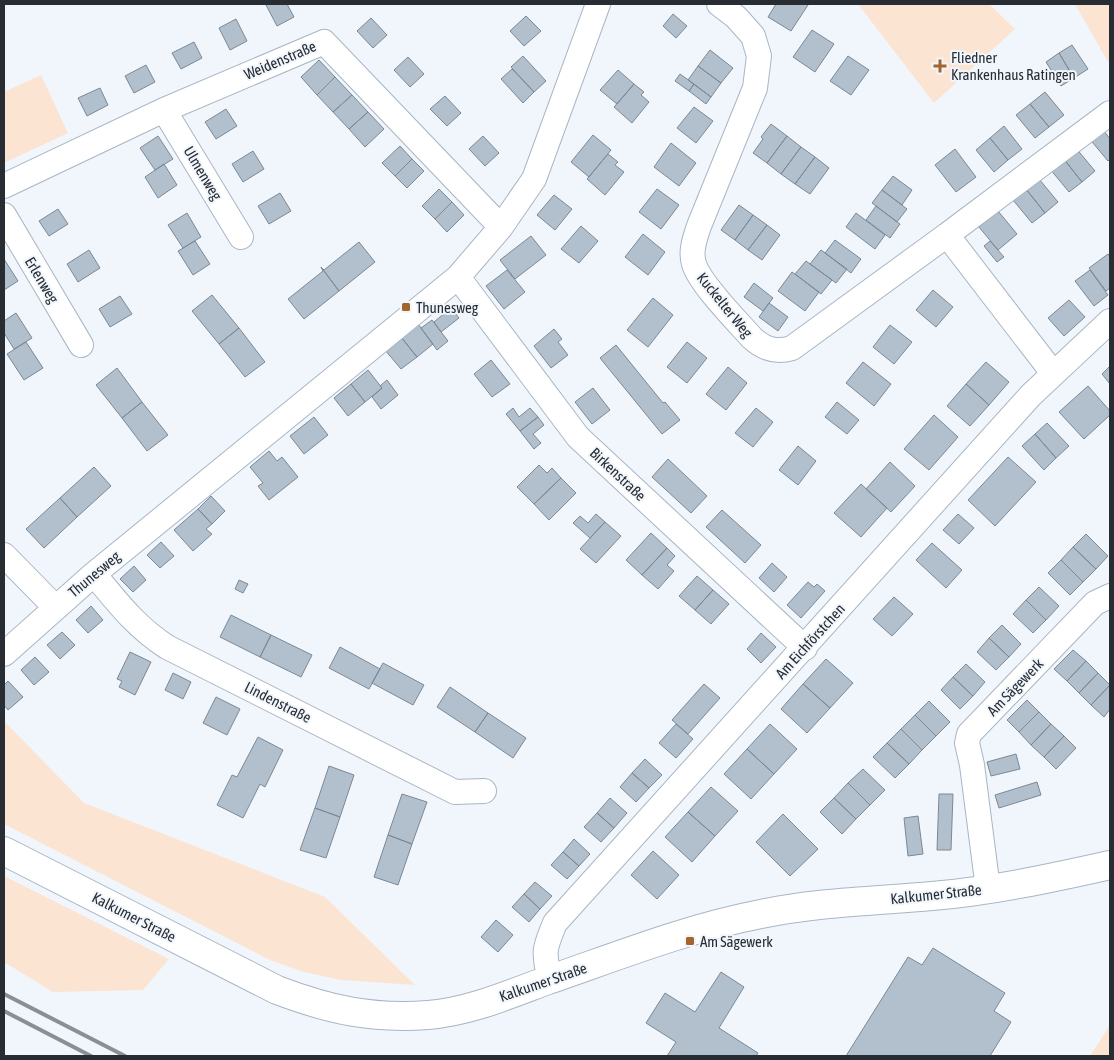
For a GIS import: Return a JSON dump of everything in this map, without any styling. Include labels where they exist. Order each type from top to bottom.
[{"type":"main road","name":"Kalkumer Straße","points":[[4,851],[277,990],[315,1004],[350,1012],[391,1016],[431,1015],[482,1004],[693,930],[762,913],[829,904],[934,896],[988,889],[1110,865]]},
{"type":"street","name":"Thunesweg","points":[[4,654],[94,574],[458,277],[501,227],[534,179],[598,4]]},
{"type":"street","name":"Kuckelter Weg","points":[[719,4],[736,17],[753,36],[759,56],[755,88],[699,226],[693,244],[693,263],[700,278],[752,338],[758,344],[774,351],[792,348],[1110,113]]},
{"type":"street","name":"Weidenstraße","points":[[4,186],[164,110],[324,42],[501,227]]},
{"type":"street","name":"Ulmenweg","points":[[164,110],[241,237]]},
{"type":"street","name":"Erlenweg","points":[[4,215],[81,345]]},
{"type":"street","points":[[947,235],[1053,373]]},
{"type":"street","name":"Birkenstraße","points":[[458,277],[578,437],[805,648]]},
{"type":"street","name":"Am Eichförstchen","points":[[550,980],[544,958],[546,946],[555,923],[1025,402],[1053,373],[1110,321]]},
{"type":"street","points":[[4,555],[55,607]]},
{"type":"street","name":"Lindenstraße","points":[[94,574],[133,620],[148,635],[167,647],[455,792],[484,791]]},
{"type":"street","name":"Am Sägewerk","points":[[988,889],[972,765],[967,744],[969,734],[1095,603],[1110,596]]},
{"type":"shaded area","name":"Fliedner Krankenhaus Ratingen","points":[[858,4],[989,4],[1015,29],[934,103]]},
{"type":"shaded area","points":[[1075,4],[1110,4],[1110,61],[1108,62]]},
{"type":"shaded area","points":[[41,75],[68,133],[4,163],[4,92]]},
{"type":"shaded area","points":[[4,721],[84,803],[325,897],[415,985],[341,980],[304,972],[270,960],[4,824]]},
{"type":"shaded area","points":[[4,876],[169,959],[143,990],[53,992],[4,962]]},
{"type":"shaded area","points":[[1110,1025],[1110,1056],[1090,1056]]},
{"type":"building","points":[[287,4],[294,17],[277,26],[266,5]]},
{"type":"building","points":[[776,4],[808,5],[791,31],[768,17]]},
{"type":"building","points":[[673,14],[687,26],[676,38],[663,26]]},
{"type":"building","points":[[526,16],[541,31],[524,46],[510,31]]},
{"type":"building","points":[[371,18],[387,35],[373,48],[357,31]]},
{"type":"building","points":[[236,19],[247,41],[230,50],[219,28]]},
{"type":"building","points":[[812,30],[834,44],[815,72],[793,57]]},
{"type":"building","points":[[194,42],[202,58],[181,69],[172,53]]},
{"type":"building","points":[[1072,45],[1088,69],[1074,78],[1059,53]]},
{"type":"building","points":[[710,50],[733,68],[721,83],[698,66]]},
{"type":"building","points":[[1059,53],[1074,78],[1061,86],[1046,62]]},
{"type":"building","points":[[523,56],[546,81],[534,92],[511,67]]},
{"type":"building","points":[[848,56],[869,70],[851,95],[830,81]]},
{"type":"building","points":[[408,57],[424,74],[410,87],[394,70]]},
{"type":"building","points":[[319,60],[335,77],[317,95],[301,77]]},
{"type":"building","points":[[146,65],[155,82],[134,93],[125,76]]},
{"type":"building","points":[[698,66],[721,83],[711,97],[688,80]]},
{"type":"building","points":[[512,69],[534,92],[523,103],[501,79]]},
{"type":"building","points":[[618,70],[634,84],[617,104],[600,90]]},
{"type":"building","points":[[680,74],[694,84],[689,91],[675,81]]},
{"type":"building","points":[[335,77],[352,95],[333,112],[317,95]]},
{"type":"building","points":[[634,84],[644,92],[641,95],[649,102],[632,123],[614,107]]},
{"type":"building","points":[[694,84],[711,97],[706,104],[689,91]]},
{"type":"building","points":[[100,88],[108,105],[87,116],[78,98]]},
{"type":"building","points":[[1045,92],[1064,115],[1049,127],[1030,104]]},
{"type":"building","points":[[352,95],[368,112],[349,129],[333,112]]},
{"type":"building","points":[[445,96],[461,113],[447,126],[430,109]]},
{"type":"building","points":[[1030,104],[1049,127],[1035,138],[1016,115]]},
{"type":"building","points":[[694,107],[713,121],[696,143],[677,128]]},
{"type":"building","points":[[226,109],[237,126],[216,139],[205,122]]},
{"type":"building","points":[[368,112],[384,129],[365,147],[349,129]]},
{"type":"building","points":[[771,124],[787,136],[767,163],[753,153],[763,139],[761,137]]},
{"type":"building","points":[[1004,126],[1022,149],[1008,160],[990,138]]},
{"type":"building","points":[[1101,127],[1110,139],[1110,159],[1108,161],[1088,137]]},
{"type":"building","points":[[593,135],[611,150],[589,177],[571,162]]},
{"type":"building","points":[[158,136],[173,159],[155,170],[140,148]]},
{"type":"building","points":[[483,136],[499,153],[485,166],[469,149]]},
{"type":"building","points":[[787,136],[801,147],[781,174],[767,163]]},
{"type":"building","points":[[990,138],[1008,160],[994,172],[976,150]]},
{"type":"building","points":[[671,143],[696,163],[679,186],[654,167]]},
{"type":"building","points":[[400,146],[412,159],[395,176],[382,163]]},
{"type":"building","points":[[801,147],[815,157],[795,184],[781,174]]},
{"type":"building","points":[[1075,147],[1095,171],[1082,182],[1063,158]]},
{"type":"building","points":[[955,149],[976,177],[956,192],[935,165]]},
{"type":"building","points":[[253,151],[264,169],[243,182],[232,164]]},
{"type":"building","points":[[608,154],[618,162],[615,165],[624,172],[605,195],[587,179]]},
{"type":"building","points":[[815,157],[829,168],[810,194],[795,184]]},
{"type":"building","points":[[1063,158],[1082,182],[1069,192],[1050,169]]},
{"type":"building","points":[[412,159],[424,171],[407,188],[395,176]]},
{"type":"building","points":[[164,164],[177,185],[158,198],[145,177]]},
{"type":"building","points":[[893,176],[912,190],[902,205],[882,190]]},
{"type":"building","points":[[1039,179],[1058,202],[1045,213],[1026,189]]},
{"type":"building","points":[[439,189],[452,202],[435,219],[422,206]]},
{"type":"building","points":[[657,189],[679,205],[661,229],[639,212]]},
{"type":"building","points":[[1026,189],[1045,213],[1032,223],[1013,200]]},
{"type":"building","points":[[882,190],[907,209],[897,222],[872,203]]},
{"type":"building","points":[[280,193],[291,211],[269,224],[258,206]]},
{"type":"building","points":[[554,195],[572,209],[555,230],[537,215]]},
{"type":"building","points":[[452,202],[464,215],[447,232],[435,219]]},
{"type":"building","points":[[739,205],[753,215],[735,240],[721,230]]},
{"type":"building","points":[[876,206],[900,224],[890,238],[866,220]]},
{"type":"building","points":[[58,209],[68,224],[49,236],[39,221]]},
{"type":"building","points":[[998,211],[1017,234],[998,250],[979,227]]},
{"type":"building","points":[[187,213],[201,237],[183,248],[168,225]]},
{"type":"building","points":[[856,213],[885,235],[875,249],[846,227]]},
{"type":"building","points":[[753,215],[767,225],[748,250],[735,240]]},
{"type":"building","points":[[767,225],[780,235],[762,260],[748,250]]},
{"type":"building","points":[[581,226],[598,241],[579,263],[561,249]]},
{"type":"building","points":[[643,234],[665,252],[648,275],[625,257]]},
{"type":"building","points":[[531,236],[546,255],[515,279],[500,260]]},
{"type":"building","points":[[835,240],[861,259],[851,273],[825,253]]},
{"type":"building","points":[[195,241],[210,264],[193,275],[178,251]]},
{"type":"building","points":[[990,241],[1004,257],[997,262],[984,246]]},
{"type":"building","points":[[359,242],[375,262],[339,291],[321,267],[324,270]]},
{"type":"building","points":[[89,250],[100,268],[78,282],[67,264]]},
{"type":"building","points":[[821,250],[847,269],[836,283],[810,264]]},
{"type":"building","points":[[1108,254],[1110,257],[1110,288],[1106,291],[1089,268]]},
{"type":"building","points":[[4,259],[18,281],[4,290]]},
{"type":"building","points":[[806,261],[832,280],[821,294],[795,274]]},
{"type":"building","points":[[321,267],[339,291],[304,319],[288,299],[323,271]]},
{"type":"building","points":[[507,270],[525,292],[504,309],[486,286]]},
{"type":"building","points":[[1090,270],[1108,295],[1094,306],[1075,281]]},
{"type":"building","points":[[792,272],[819,292],[805,311],[778,291]]},
{"type":"building","points":[[754,283],[773,298],[763,311],[744,297]]},
{"type":"building","points":[[933,290],[953,307],[936,327],[916,310]]},
{"type":"building","points":[[212,295],[239,328],[219,344],[192,311]]},
{"type":"building","points":[[120,296],[132,314],[110,327],[99,309]]},
{"type":"building","points":[[653,298],[673,315],[648,347],[627,330]]},
{"type":"building","points":[[1069,300],[1085,317],[1064,336],[1048,318]]},
{"type":"building","points":[[769,303],[788,317],[778,331],[759,317]]},
{"type":"building","points":[[451,308],[459,318],[441,332],[434,322]]},
{"type":"building","points":[[16,313],[32,338],[14,349],[4,333],[4,321]]},
{"type":"building","points":[[432,320],[448,341],[437,350],[421,328]]},
{"type":"building","points":[[418,324],[433,344],[417,357],[401,337]]},
{"type":"building","points":[[890,325],[912,342],[894,364],[873,347]]},
{"type":"building","points":[[239,328],[265,362],[245,377],[219,344]]},
{"type":"building","points":[[554,329],[562,339],[558,342],[568,355],[551,368],[534,346]]},
{"type":"building","points":[[401,337],[417,357],[401,369],[385,350]]},
{"type":"building","points":[[26,342],[43,368],[24,380],[7,354]]},
{"type":"building","points":[[687,342],[707,358],[687,383],[667,367]]},
{"type":"building","points":[[616,345],[663,403],[665,402],[680,420],[662,434],[600,358]]},
{"type":"building","points":[[491,360],[510,384],[492,397],[474,374]]},
{"type":"building","points":[[863,362],[891,384],[874,406],[846,383]]},
{"type":"building","points":[[986,362],[1009,382],[989,405],[966,384]]},
{"type":"building","points":[[1110,366],[1110,384],[1102,374]]},
{"type":"building","points":[[728,367],[747,383],[726,410],[706,394]]},
{"type":"building","points":[[117,368],[142,402],[122,418],[96,385]]},
{"type":"building","points":[[368,370],[382,388],[365,402],[351,384]]},
{"type":"building","points":[[387,380],[398,395],[381,409],[372,397],[382,388],[380,386]]},
{"type":"building","points":[[351,384],[365,402],[348,416],[334,398]]},
{"type":"building","points":[[966,384],[989,405],[970,426],[947,406]]},
{"type":"building","points":[[1088,386],[1110,411],[1110,415],[1084,439],[1059,412]]},
{"type":"building","points":[[593,388],[610,410],[592,424],[575,402]]},
{"type":"building","points":[[142,402],[168,435],[147,451],[122,418]]},
{"type":"building","points":[[837,402],[859,420],[847,434],[825,417]]},
{"type":"building","points":[[513,408],[519,417],[530,408],[538,417],[520,431],[506,414]]},
{"type":"building","points":[[756,408],[773,422],[753,447],[735,433]]},
{"type":"building","points":[[934,415],[958,437],[929,470],[904,449]]},
{"type":"building","points":[[314,417],[328,435],[304,454],[290,436]]},
{"type":"building","points":[[538,417],[544,425],[533,434],[541,443],[534,449],[520,431]]},
{"type":"building","points":[[1047,423],[1069,446],[1056,458],[1035,434]]},
{"type":"building","points":[[1035,434],[1056,458],[1044,470],[1022,446]]},
{"type":"building","points":[[798,446],[816,461],[798,485],[779,470]]},
{"type":"building","points":[[269,451],[277,461],[282,457],[298,477],[269,500],[258,486],[263,483],[250,467]]},
{"type":"building","points":[[1008,457],[1036,482],[995,526],[968,500]]},
{"type":"building","points":[[668,459],[707,496],[691,513],[652,477]]},
{"type":"building","points":[[890,462],[915,486],[891,512],[866,489]]},
{"type":"building","points":[[539,465],[547,473],[552,468],[561,478],[534,504],[517,487]]},
{"type":"building","points":[[94,467],[111,486],[77,517],[60,498]]},
{"type":"building","points":[[561,478],[576,493],[549,520],[534,504]]},
{"type":"building","points":[[861,484],[887,508],[861,537],[834,513]]},
{"type":"building","points":[[211,496],[225,511],[212,524],[198,509]]},
{"type":"building","points":[[60,498],[77,517],[44,548],[26,529]]},
{"type":"building","points":[[198,509],[212,524],[206,529],[212,534],[193,551],[174,530]]},
{"type":"building","points":[[722,510],[761,545],[745,563],[706,527]]},
{"type":"building","points":[[596,514],[605,522],[590,538],[573,523],[580,516],[588,523]]},
{"type":"building","points":[[958,514],[974,528],[959,544],[943,530]]},
{"type":"building","points":[[605,522],[621,536],[596,563],[580,549]]},
{"type":"building","points":[[651,533],[667,548],[642,575],[626,560]]},
{"type":"building","points":[[1086,534],[1108,556],[1096,569],[1073,547]]},
{"type":"building","points":[[161,542],[174,556],[160,568],[147,555]]},
{"type":"building","points":[[932,543],[962,570],[946,588],[916,560]]},
{"type":"building","points":[[1073,547],[1096,569],[1083,582],[1061,560]]},
{"type":"building","points":[[667,548],[675,556],[667,565],[674,571],[658,589],[642,575]]},
{"type":"building","points":[[1061,560],[1083,582],[1070,595],[1048,573]]},
{"type":"building","points":[[772,563],[787,577],[774,592],[759,578]]},
{"type":"building","points":[[134,566],[146,580],[133,592],[120,579]]},
{"type":"building","points":[[697,576],[713,590],[695,610],[679,596]]},
{"type":"building","points":[[239,580],[248,584],[243,593],[235,589]]},
{"type":"building","points":[[808,582],[814,587],[817,584],[825,591],[801,618],[787,605]]},
{"type":"building","points":[[1039,587],[1059,606],[1046,620],[1026,600]]},
{"type":"building","points":[[713,590],[729,604],[711,624],[695,610]]},
{"type":"building","points":[[894,597],[913,614],[892,636],[873,619]]},
{"type":"building","points":[[1026,600],[1046,620],[1033,633],[1013,614]]},
{"type":"building","points":[[91,606],[103,620],[88,633],[76,620]]},
{"type":"building","points":[[231,615],[271,635],[260,657],[220,637]]},
{"type":"building","points":[[1002,625],[1021,644],[1009,657],[989,638]]},
{"type":"building","points":[[62,632],[75,645],[60,659],[47,645]]},
{"type":"building","points":[[761,633],[776,647],[761,663],[747,649]]},
{"type":"building","points":[[271,635],[312,655],[301,677],[260,657]]},
{"type":"building","points":[[989,638],[1009,657],[996,670],[977,652]]},
{"type":"building","points":[[340,647],[380,669],[369,689],[329,668]]},
{"type":"building","points":[[1073,650],[1086,661],[1067,681],[1054,669]]},
{"type":"building","points":[[130,652],[151,662],[135,695],[119,687],[122,681],[117,679]]},
{"type":"building","points":[[35,657],[49,672],[34,685],[21,670]]},
{"type":"building","points":[[826,659],[853,683],[830,708],[803,684]]},
{"type":"building","points":[[1086,661],[1098,673],[1079,693],[1067,681]]},
{"type":"building","points":[[383,663],[424,685],[413,705],[372,683]]},
{"type":"building","points":[[966,664],[985,682],[973,696],[953,677]]},
{"type":"building","points":[[173,673],[191,682],[183,699],[165,690]]},
{"type":"building","points":[[1098,673],[1110,685],[1091,705],[1079,693]]},
{"type":"building","points":[[953,677],[973,696],[960,709],[941,690]]},
{"type":"building","points":[[8,681],[23,697],[8,710],[4,705],[4,685]]},
{"type":"building","points":[[704,684],[720,698],[688,734],[672,720]]},
{"type":"building","points":[[803,684],[830,708],[807,733],[781,709]]},
{"type":"building","points":[[1110,685],[1110,709],[1104,717],[1091,705]]},
{"type":"building","points":[[450,687],[488,713],[475,732],[437,707]]},
{"type":"building","points":[[216,697],[240,709],[227,735],[203,723]]},
{"type":"building","points":[[1027,700],[1039,712],[1019,732],[1007,720]]},
{"type":"building","points":[[929,701],[950,722],[936,736],[915,715]]},
{"type":"building","points":[[1039,712],[1051,724],[1031,745],[1019,732]]},
{"type":"building","points":[[488,713],[526,738],[513,758],[475,732]]},
{"type":"building","points":[[915,715],[936,736],[922,750],[901,729]]},
{"type":"building","points":[[676,724],[693,739],[676,758],[659,743]]},
{"type":"building","points":[[770,724],[797,749],[774,774],[747,749]]},
{"type":"building","points":[[1051,724],[1064,736],[1044,757],[1031,745]]},
{"type":"building","points":[[901,729],[922,750],[909,764],[887,743]]},
{"type":"building","points":[[1064,736],[1076,748],[1056,769],[1044,757]]},
{"type":"building","points":[[258,737],[283,750],[265,787],[260,784],[243,818],[217,805],[232,775],[237,777]]},
{"type":"building","points":[[887,743],[909,764],[895,778],[873,757]]},
{"type":"building","points":[[747,749],[774,774],[751,799],[724,774]]},
{"type":"building","points":[[1016,754],[1020,769],[991,776],[987,762]]},
{"type":"building","points":[[645,759],[662,775],[649,788],[632,773]]},
{"type":"building","points":[[329,766],[354,775],[340,817],[315,808]]},
{"type":"building","points":[[863,769],[885,790],[870,805],[848,783]]},
{"type":"building","points":[[632,773],[649,788],[636,802],[620,787]]},
{"type":"building","points":[[1037,782],[1041,795],[999,808],[995,795]]},
{"type":"building","points":[[848,783],[870,805],[856,819],[834,798]]},
{"type":"building","points":[[711,787],[738,811],[715,836],[688,812]]},
{"type":"building","points":[[402,794],[427,802],[412,844],[388,835]]},
{"type":"building","points":[[939,794],[953,794],[951,850],[937,850]]},
{"type":"building","points":[[610,798],[627,813],[614,828],[597,813]]},
{"type":"building","points":[[834,798],[856,819],[842,834],[820,812]]},
{"type":"building","points":[[315,808],[340,817],[326,858],[300,850]]},
{"type":"building","points":[[688,812],[715,836],[692,862],[665,837]]},
{"type":"building","points":[[597,813],[614,828],[601,842],[584,827]]},
{"type":"building","points":[[783,814],[818,849],[790,876],[756,842]]},
{"type":"building","points":[[918,816],[923,854],[908,856],[904,818]]},
{"type":"building","points":[[388,835],[412,844],[398,885],[374,877]]},
{"type":"building","points":[[574,839],[590,854],[579,866],[563,852]]},
{"type":"building","points":[[653,851],[679,875],[657,899],[631,875]]},
{"type":"building","points":[[563,852],[579,866],[567,879],[551,865]]},
{"type":"building","points":[[535,882],[552,896],[540,909],[524,894]]},
{"type":"building","points":[[524,894],[540,909],[529,922],[512,907]]},
{"type":"building","points":[[496,920],[513,935],[498,952],[481,937]]},
{"type":"building","points":[[933,948],[1005,993],[994,1011],[1011,1022],[990,1056],[846,1056],[908,957],[922,965]]},
{"type":"building","points":[[721,972],[744,987],[719,1028],[758,1053],[756,1056],[667,1056],[676,1042],[646,1023],[665,993],[695,1012]]},
{"type":"railway","points":[[4,994],[125,1056]]},
{"type":"railway","points":[[4,1011],[91,1056]]},
{"type":"place","name":"Fliedner Krankenhaus Ratingen","points":[[940,66]]},
{"type":"place","name":"Thunesweg","points":[[406,307]]},
{"type":"place","name":"Am Sägewerk","points":[[690,941]]}]
